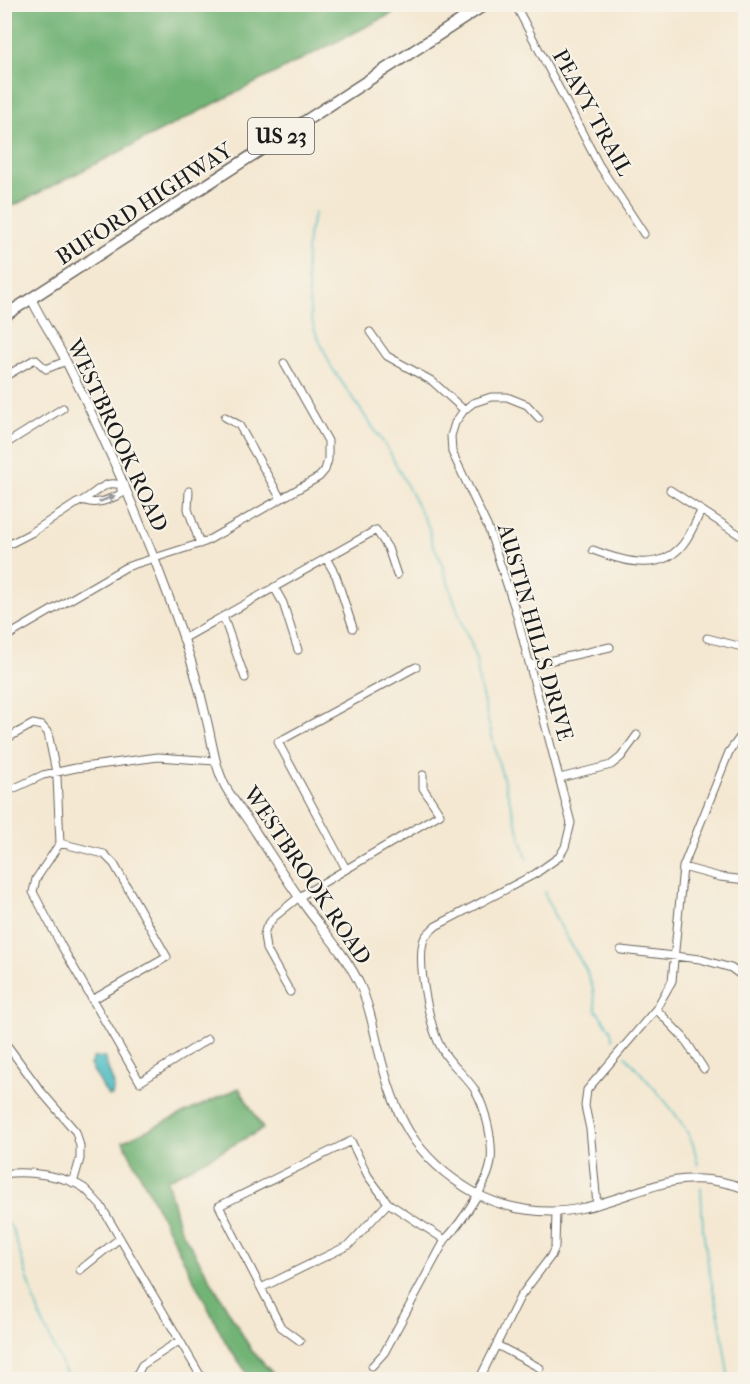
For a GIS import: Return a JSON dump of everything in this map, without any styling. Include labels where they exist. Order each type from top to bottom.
[{"type":"main road","name":"BUFORD HIGHWAY","points":[[4,316],[486,4]]},
{"type":"street","name":"PEAVY TRAIL","points":[[515,4],[599,165],[644,234]]},
{"type":"street","name":"WESTBROOK ROAD","points":[[31,298],[66,361],[154,559],[183,639],[206,716],[215,761],[225,785],[299,897],[348,963],[360,985],[369,1009],[390,1090],[404,1125],[428,1158],[445,1174],[477,1194],[524,1209],[556,1212],[597,1204],[666,1182],[694,1179],[746,1189]]},
{"type":"street","points":[[370,332],[387,356],[432,381],[464,411],[473,403],[490,397],[507,398],[527,405],[539,418]]},
{"type":"street","points":[[4,377],[35,359],[46,369],[66,361]]},
{"type":"street","points":[[4,638],[126,567],[200,544],[319,477],[324,470],[329,450],[328,441],[284,363]]},
{"type":"street","points":[[4,445],[63,408]]},
{"type":"street","name":"AUSTIN HILLS DRIVE","points":[[464,411],[455,423],[451,436],[452,452],[489,530],[515,609],[571,824],[565,847],[559,857],[537,873],[436,926],[424,937],[421,955],[435,1036],[443,1052],[475,1090],[487,1125],[491,1163],[477,1194]]},
{"type":"street","points":[[225,417],[239,425],[281,499]]},
{"type":"street","points":[[4,547],[31,533],[77,503],[85,501],[94,504],[121,494],[123,485],[112,483],[90,494],[85,501]]},
{"type":"street","points":[[189,490],[188,509],[200,544]]},
{"type":"street","points":[[670,490],[746,539]]},
{"type":"street","points":[[593,550],[606,555],[653,563],[664,559],[685,542],[701,511]]},
{"type":"street","points":[[183,639],[376,530],[388,549],[397,575]]},
{"type":"street","points":[[326,558],[336,576],[353,628]]},
{"type":"street","points":[[274,588],[283,603],[298,650]]},
{"type":"street","points":[[224,616],[245,678]]},
{"type":"street","points":[[707,638],[746,648]]},
{"type":"street","points":[[531,665],[610,647]]},
{"type":"street","points":[[346,869],[278,742],[416,667]]},
{"type":"street","points":[[4,740],[33,724],[42,726],[48,733],[56,771],[60,843],[36,879],[33,892],[140,1082],[208,1039]]},
{"type":"street","points":[[597,1204],[590,1129],[585,1106],[587,1090],[656,1009],[672,981],[683,867],[729,752],[746,729]]},
{"type":"street","points":[[560,778],[611,765],[621,757],[637,735]]},
{"type":"street","points":[[4,793],[56,771],[158,757],[215,761]]},
{"type":"street","points":[[290,992],[266,950],[264,935],[266,928],[273,918],[299,897],[440,814],[423,788],[423,775]]},
{"type":"street","points":[[60,843],[104,854],[114,864],[166,957],[92,1000]]},
{"type":"street","points":[[683,867],[720,877],[746,880]]},
{"type":"street","points":[[621,950],[700,959],[731,968],[746,979]]},
{"type":"street","points":[[656,1009],[684,1038],[704,1068]]},
{"type":"street","points":[[4,1041],[7,1050],[76,1132],[80,1146],[80,1159],[73,1183]]},
{"type":"street","points":[[300,1341],[281,1327],[219,1206],[351,1142],[368,1176],[388,1203],[445,1240]]},
{"type":"street","points":[[4,1174],[13,1172],[51,1176],[73,1183],[84,1189],[101,1206],[203,1380]]},
{"type":"street","points":[[372,1366],[384,1353],[445,1240],[477,1194]]},
{"type":"street","points":[[261,1288],[349,1245],[388,1203]]},
{"type":"street","points":[[479,1380],[520,1297],[551,1256],[555,1247],[556,1212]]},
{"type":"street","points":[[80,1270],[120,1238]]},
{"type":"street","points":[[135,1378],[142,1365],[179,1341]]},
{"type":"street","points":[[497,1344],[540,1368]]},
{"type":"green space","points":[[5,4],[409,4],[409,5],[5,210]]},
{"type":"green space","points":[[239,1088],[263,1129],[167,1180],[179,1226],[252,1351],[278,1379],[251,1379],[226,1343],[123,1141]]},
{"type":"water","points":[[104,1057],[114,1085],[112,1096],[108,1096],[90,1065],[93,1058]]},
{"type":"waterway","points":[[315,212],[308,236],[306,269],[311,317],[315,331],[332,368],[389,451],[429,528],[432,543],[471,643],[498,761],[527,859]]},
{"type":"waterway","points":[[544,892],[555,917],[586,970],[593,989],[596,1010],[610,1029],[613,1039]]},
{"type":"waterway","points":[[626,1056],[679,1120],[692,1142],[698,1165]]},
{"type":"waterway","points":[[701,1188],[703,1230],[729,1380]]},
{"type":"waterway","points":[[4,1220],[12,1228],[39,1314],[69,1380]]}]
